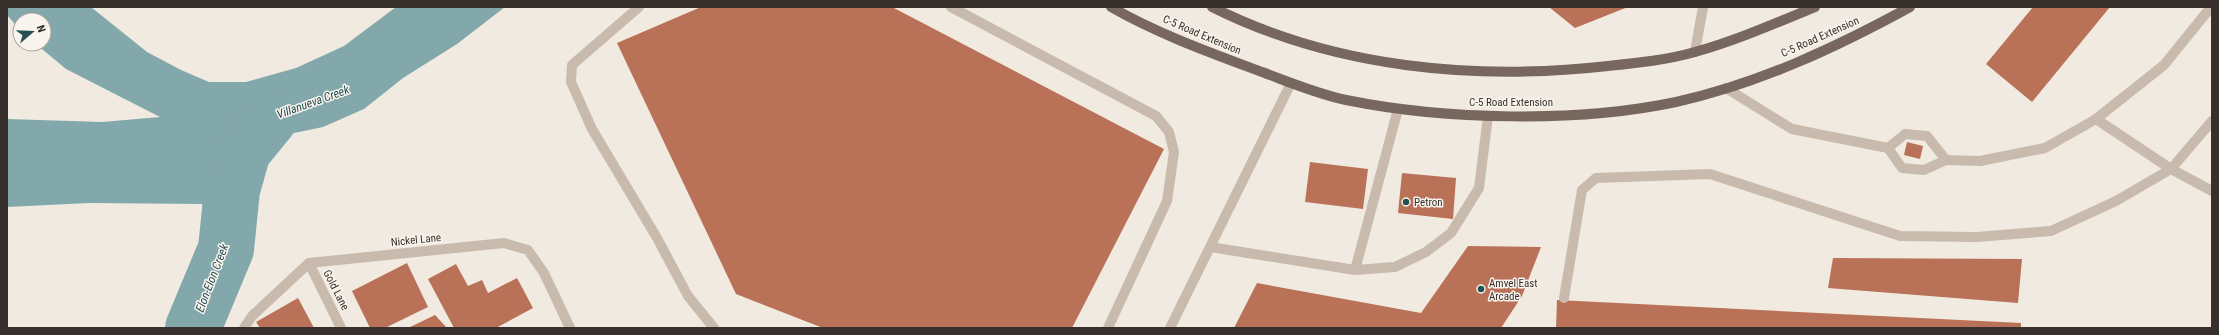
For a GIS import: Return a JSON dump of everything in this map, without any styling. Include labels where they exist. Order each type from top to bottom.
[{"type":"main road","name":"C-5 Road Extension","points":[[1111,7],[1130,18],[1220,57],[1291,83],[1343,99],[1398,109],[1488,116],[1576,114],[1630,109],[1676,102],[1726,88],[1808,58],[1910,7]]},
{"type":"main road","points":[[1216,8],[1252,25],[1364,60],[1430,69],[1511,71],[1574,70],[1645,62],[1695,52],[1815,7]]},
{"type":"street","points":[[640,7],[572,65],[570,82],[592,129],[657,238],[688,296],[714,328]]},
{"type":"street","points":[[951,7],[1156,116],[1169,132],[1174,152],[1168,201],[1108,328]]},
{"type":"street","points":[[1695,52],[1703,7]]},
{"type":"street","points":[[1726,88],[1792,129],[1888,148],[1902,168],[1924,170],[1946,160],[1980,161],[2045,148],[2096,118],[2164,65],[2211,7]]},
{"type":"street","points":[[1170,328],[1291,83]]},
{"type":"street","points":[[1355,270],[1398,109]]},
{"type":"street","points":[[1210,247],[1355,270],[1395,267],[1426,252],[1451,233],[1479,188],[1488,116]]},
{"type":"street","points":[[2096,118],[2171,169],[2212,191]]},
{"type":"street","points":[[1564,298],[1582,190],[1596,178],[1710,174],[1900,236],[1977,237],[2051,231],[2116,201],[2171,169],[2212,121]]},
{"type":"street","points":[[1888,148],[1905,134],[1927,136],[1946,160]]},
{"type":"street","name":"Nickel Lane","points":[[309,263],[504,243],[528,250],[544,273],[570,328]]},
{"type":"street","points":[[244,328],[252,316],[309,263]]},
{"type":"street","name":"Gold Lane","points":[[309,263],[341,328]]},
{"type":"water","name":"Villanueva Creek","points":[[7,7],[91,7],[147,52],[181,70],[209,82],[246,82],[296,68],[344,46],[396,7],[505,7],[457,44],[403,78],[364,109],[323,127],[270,138],[203,204],[89,203],[7,207],[7,119],[102,122],[160,117],[66,69],[46,52],[52,52],[52,12],[12,12],[12,21],[7,15]]},
{"type":"building","points":[[701,7],[892,7],[1164,149],[1072,328],[823,328],[736,294],[617,43]]},
{"type":"building","points":[[1549,7],[1628,7],[1575,28]]},
{"type":"building","points":[[2033,7],[2110,7],[2032,102],[1986,64]]},
{"type":"building","points":[[1907,142],[1923,146],[1920,159],[1904,155]]},
{"type":"building","points":[[1310,162],[1368,169],[1363,209],[1305,202]]},
{"type":"building","points":[[1402,173],[1456,178],[1453,219],[1398,213]]},
{"type":"building","name":"Amvel East Arcade","points":[[1468,246],[1541,247],[1522,296],[1501,328],[1234,328],[1257,283],[1421,313]]},
{"type":"building","points":[[1833,258],[2022,259],[2018,303],[1828,288]]},
{"type":"building","points":[[407,263],[428,307],[385,328],[370,328],[352,291]]},
{"type":"building","points":[[456,264],[468,286],[482,280],[488,293],[517,278],[533,308],[496,328],[454,328],[428,279]]},
{"type":"building","points":[[298,298],[314,328],[260,328],[256,322]]},
{"type":"building","points":[[1557,300],[2021,323],[2021,328],[1556,328]]},
{"type":"building","points":[[435,315],[447,328],[408,328]]},
{"type":"waterway","name":"Elon-Elon Creek","points":[[193,328],[226,249],[232,190],[243,151],[270,118]]},
{"type":"place","name":"Petron","points":[[1406,202]]},
{"type":"place","name":"Amvel East Arcade","points":[[1481,289]]}]
